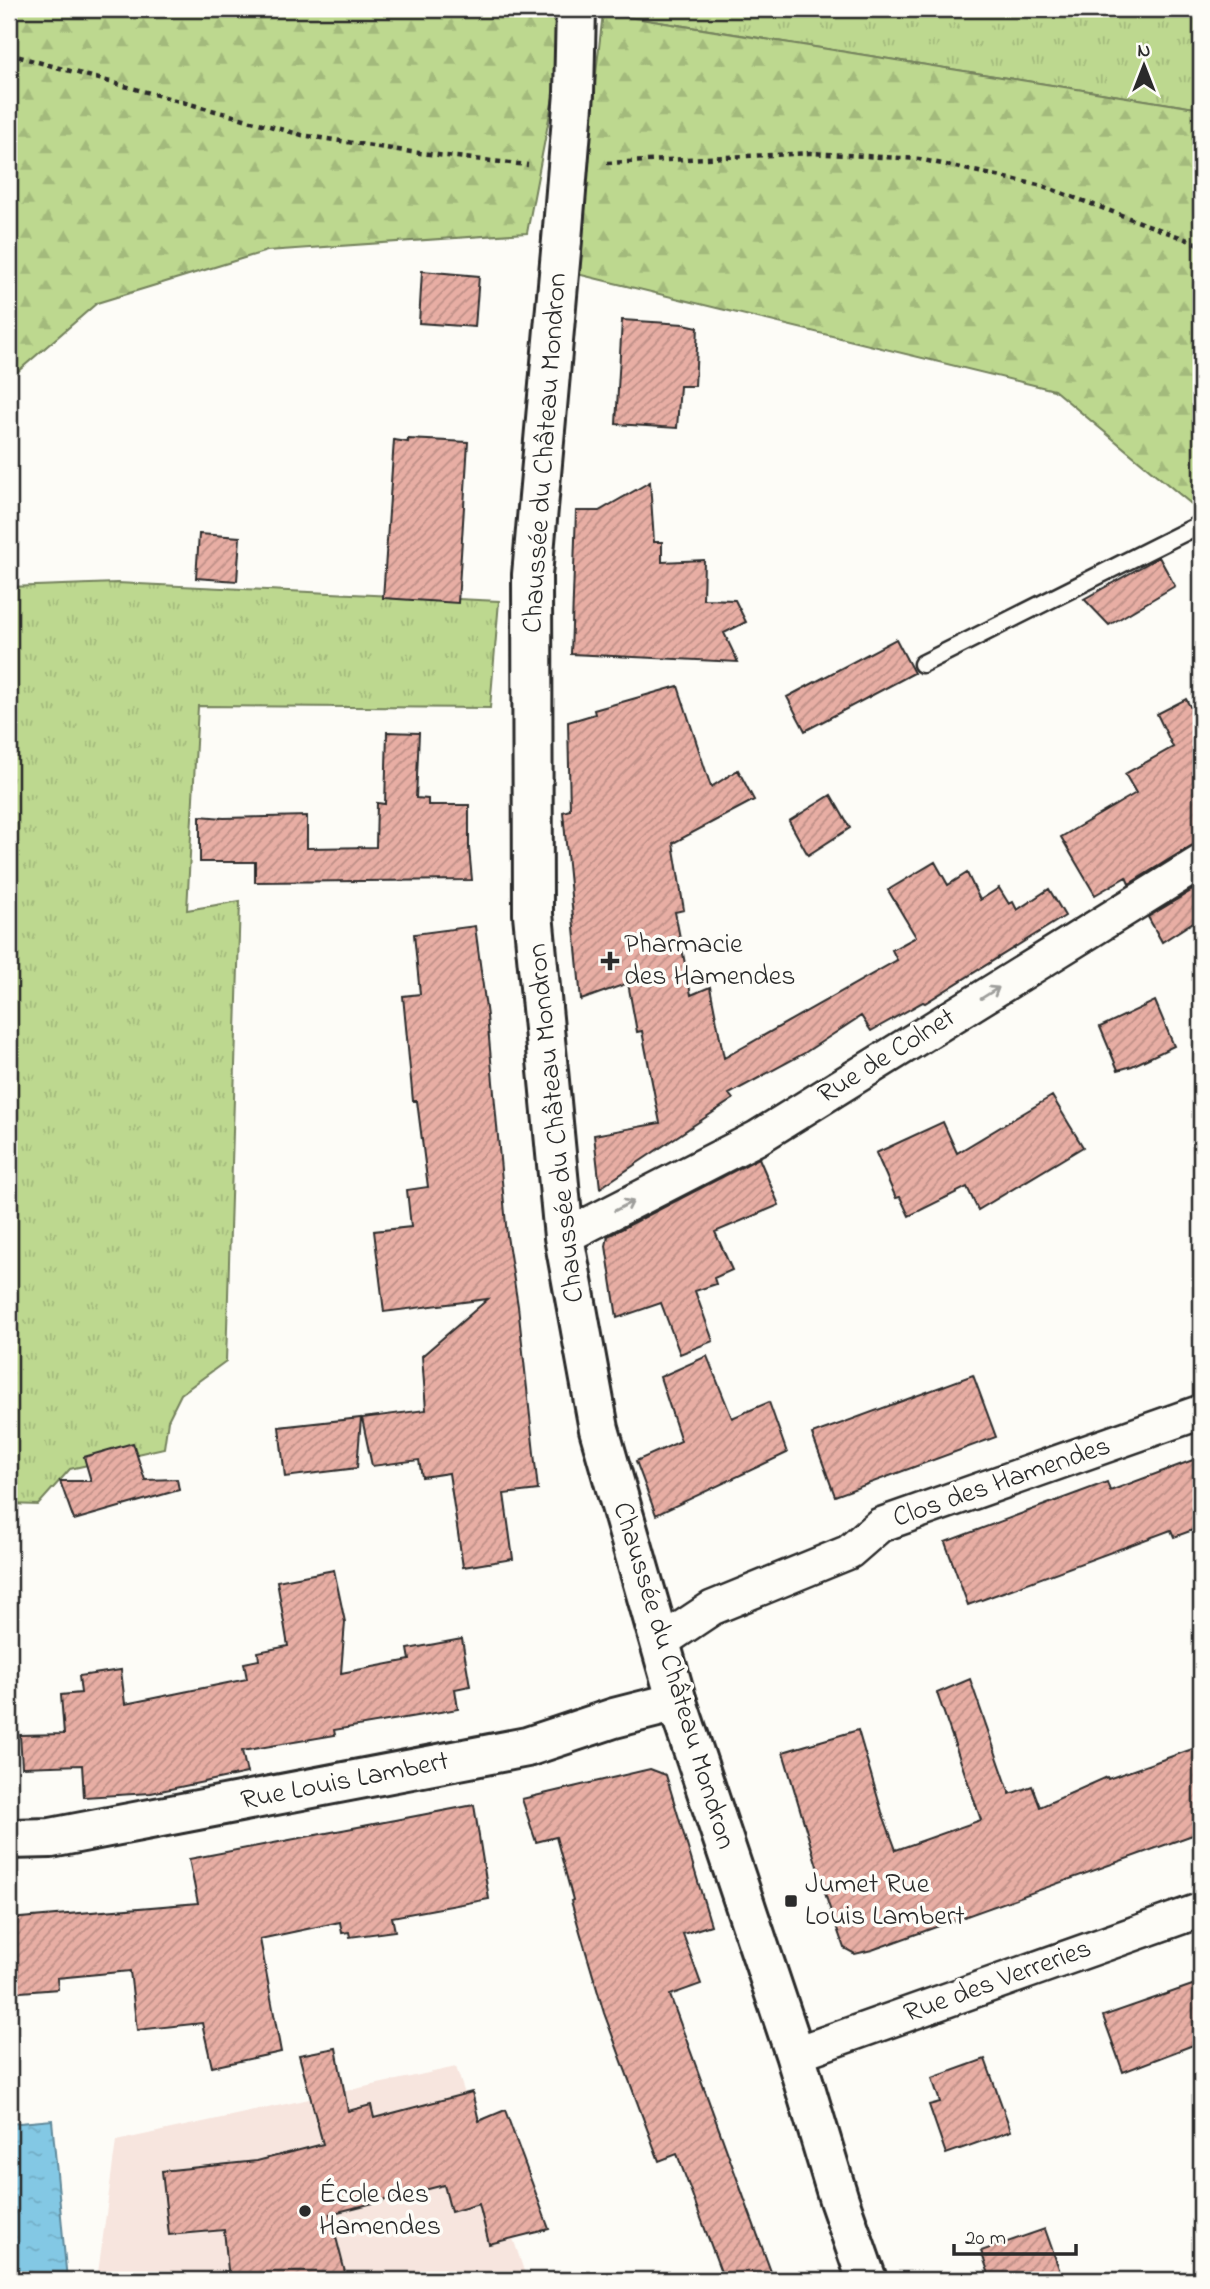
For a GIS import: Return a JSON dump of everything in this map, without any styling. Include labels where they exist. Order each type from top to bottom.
[{"type":"main road","name":"Chaussée du Château Mondron","points":[[576,9],[574,93],[532,588],[533,914],[564,1237],[599,1429],[677,1702],[795,2054],[839,2200],[867,2280]]},
{"type":"main road","name":"Rue Louis Lambert","points":[[9,1839],[51,1838],[527,1747],[614,1718],[677,1702]]},
{"type":"street","name":"Rue de Colnet","points":[[564,1237],[757,1138],[1201,862]]},
{"type":"street","name":"Clos des Hamendes","points":[[660,1642],[712,1608],[849,1552],[880,1525],[1201,1412]]},
{"type":"street","name":"Rue des Verreries","points":[[795,2054],[1201,1910]]},
{"type":"lane","points":[[922,664],[1201,524]]},
{"type":"shaded area","name":"École des Hamendes","points":[[456,2067],[527,2280],[97,2280],[116,2141]]},
{"type":"green space","points":[[9,9],[570,9],[527,233],[267,251],[97,303],[9,379]]},
{"type":"green space","points":[[604,9],[1201,9],[1201,109],[603,13]]},
{"type":"green space","points":[[603,13],[1201,109],[1201,512],[1054,390],[573,273]]},
{"type":"green space","points":[[117,583],[499,601],[490,708],[198,706],[187,910],[240,901],[226,1361],[181,1394],[168,1420],[164,1448],[70,1469],[38,1505],[9,1504],[9,587]]},
{"type":"water","points":[[52,2120],[67,2280],[9,2280],[9,2124]]},
{"type":"building","points":[[422,271],[479,276],[475,327],[419,323]]},
{"type":"building","points":[[622,320],[698,327],[695,386],[680,386],[677,428],[616,424]]},
{"type":"building","points":[[408,439],[468,442],[458,603],[383,598],[394,440],[408,442]]},
{"type":"building","points":[[650,482],[654,542],[662,542],[662,562],[704,560],[703,599],[735,600],[746,622],[724,633],[738,662],[571,654],[576,511],[599,511]]},
{"type":"building","points":[[199,534],[240,537],[237,581],[196,578]]},
{"type":"building","points":[[1159,557],[1175,586],[1109,625],[1084,599]]},
{"type":"building","points":[[896,639],[914,673],[805,731],[787,697]]},
{"type":"building","points":[[678,686],[711,787],[738,770],[754,800],[673,843],[684,910],[675,912],[691,995],[710,987],[724,1058],[897,960],[892,950],[916,937],[888,890],[935,862],[948,885],[967,873],[980,900],[999,888],[1009,904],[1013,902],[1017,910],[1049,889],[1065,916],[925,1003],[871,1031],[861,1016],[803,1054],[729,1094],[733,1099],[600,1188],[594,1135],[660,1123],[642,1031],[637,1032],[628,983],[581,1000],[563,812],[570,810],[568,722],[595,714],[594,710]]},
{"type":"building","points":[[1186,699],[1201,727],[1201,843],[1191,846],[1129,884],[1126,877],[1095,895],[1061,837],[1136,793],[1125,774],[1173,747],[1157,714]]},
{"type":"building","points":[[387,732],[419,733],[416,798],[428,799],[428,805],[469,805],[472,880],[255,882],[255,862],[200,862],[200,816],[307,816],[307,848],[376,847],[377,803],[385,804]]},
{"type":"building","points":[[831,795],[850,828],[808,855],[789,821]]},
{"type":"building","points":[[1201,885],[1201,917],[1162,942],[1148,917]]},
{"type":"building","points":[[475,926],[487,1016],[507,1236],[518,1306],[538,1490],[504,1494],[513,1559],[463,1567],[449,1473],[422,1477],[419,1460],[372,1466],[362,1418],[426,1410],[422,1356],[488,1299],[384,1312],[374,1231],[411,1227],[407,1190],[428,1187],[417,1101],[413,1101],[403,996],[420,994],[414,934]]},
{"type":"building","points":[[1155,1001],[1174,1046],[1118,1070],[1100,1027]]},
{"type":"building","points":[[1052,1096],[1083,1147],[978,1210],[967,1187],[909,1216],[900,1197],[896,1198],[876,1153],[943,1122],[957,1153]]},
{"type":"building","points":[[759,1158],[779,1205],[715,1232],[732,1270],[714,1278],[716,1284],[695,1291],[713,1341],[680,1354],[661,1303],[617,1318],[606,1246],[608,1236]]},
{"type":"building","points":[[707,1356],[732,1418],[769,1402],[787,1453],[656,1515],[636,1461],[681,1441],[660,1377]]},
{"type":"building","points":[[973,1375],[996,1437],[835,1496],[812,1434]]},
{"type":"building","points":[[361,1418],[357,1468],[285,1477],[279,1427]]},
{"type":"building","points":[[133,1443],[145,1480],[177,1479],[179,1490],[74,1520],[60,1481],[91,1481],[84,1457]]},
{"type":"building","points":[[1201,1457],[1201,1527],[1174,1537],[1171,1530],[968,1605],[945,1542],[1107,1482],[1110,1491]]},
{"type":"building","points":[[334,1570],[345,1622],[341,1673],[410,1660],[408,1649],[462,1639],[470,1686],[455,1689],[458,1709],[334,1730],[335,1735],[242,1751],[247,1773],[151,1793],[84,1797],[82,1765],[22,1767],[20,1735],[64,1734],[61,1695],[81,1693],[79,1676],[121,1670],[125,1704],[247,1679],[244,1663],[259,1660],[258,1652],[288,1646],[277,1581]]},
{"type":"building","points":[[970,1679],[1010,1794],[1032,1786],[1040,1807],[1107,1777],[1108,1779],[1201,1746],[1201,1832],[855,1954],[844,1948],[783,1752],[858,1730],[896,1850],[981,1820],[937,1693]]},
{"type":"building","points":[[650,1769],[666,1775],[711,1925],[683,1934],[701,1984],[670,1995],[774,2280],[724,2280],[677,2154],[659,2161],[604,2013],[571,1901],[573,1900],[556,1837],[536,1842],[522,1799]]},
{"type":"building","points":[[474,1805],[489,1899],[392,1917],[395,1931],[350,1937],[349,1932],[342,1933],[340,1922],[260,1939],[281,2052],[212,2067],[202,2023],[137,2030],[130,1971],[57,1978],[58,1989],[9,1993],[9,1919],[198,1903],[189,1859]]},
{"type":"building","points":[[1201,1982],[1201,2042],[1123,2072],[1103,2016]]},
{"type":"building","points":[[336,2048],[348,2111],[371,2105],[374,2118],[472,2092],[479,2121],[505,2110],[549,2229],[489,2244],[479,2204],[451,2212],[444,2185],[330,2214],[347,2280],[229,2280],[224,2230],[169,2235],[162,2171],[257,2161],[323,2144],[299,2055]]},
{"type":"building","points":[[985,2059],[1011,2131],[946,2154],[929,2105],[940,2102],[932,2078]]},
{"type":"building","points":[[1045,2229],[1063,2280],[991,2280],[981,2251]]},
{"type":"place","name":"Pharmacie des Hamendes","points":[[610,961]]},
{"type":"place","name":"Jumet Rue Louis Lambert","points":[[791,1901]]},
{"type":"place","name":"École des Hamendes","points":[[305,2211]]}]
